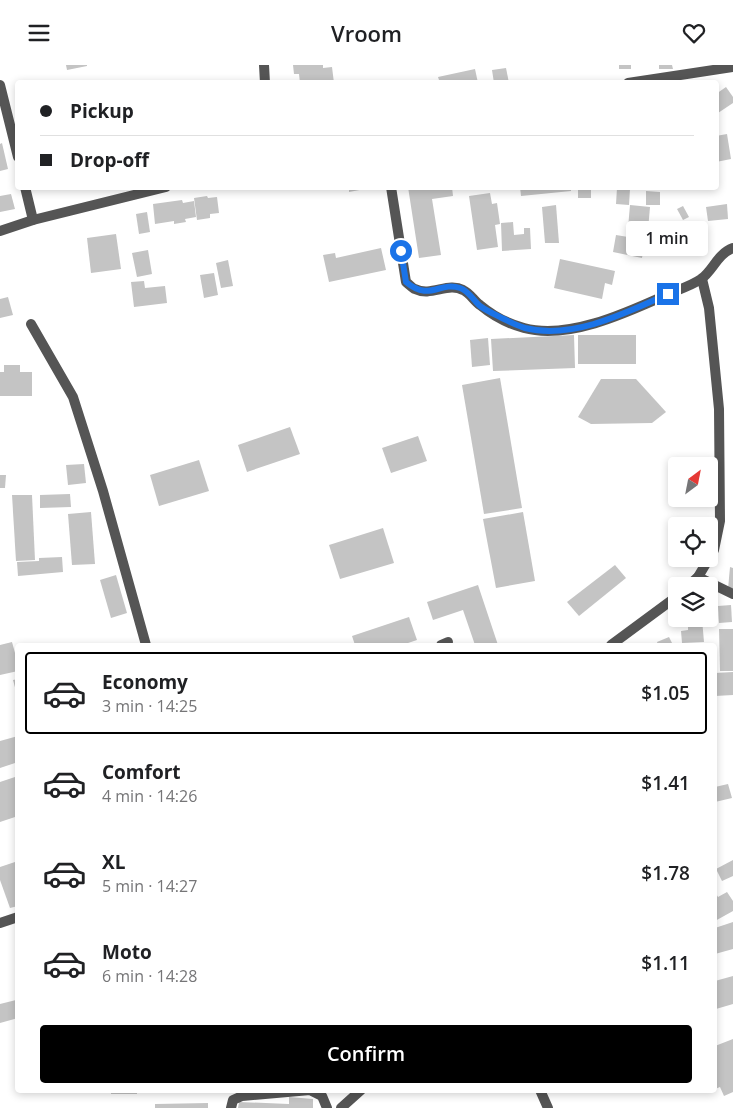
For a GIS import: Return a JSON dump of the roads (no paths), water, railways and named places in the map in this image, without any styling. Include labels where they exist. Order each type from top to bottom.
[{"type":"street","points":[[264,65],[265,80]]},
{"type":"street","points":[[643,80],[704,68],[733,67]]},
{"type":"street","points":[[0,85],[15,145]]},
{"type":"street","points":[[26,190],[33,220]]},
{"type":"street","points":[[0,231],[33,220],[154,190]]},
{"type":"street","points":[[391,190],[406,282],[415,289],[423,291],[452,287],[459,288],[466,291],[479,305],[524,328],[538,330],[564,329],[600,323],[702,279],[714,263],[727,250],[733,248]]},
{"type":"street","points":[[698,577],[714,551],[720,521],[719,409],[709,308],[702,279]]},
{"type":"street","points":[[31,324],[73,397],[103,491],[145,643]]},
{"type":"street","points":[[718,587],[733,594]]},
{"type":"street","points":[[613,643],[668,603]]},
{"type":"street","points":[[1,920],[15,918]]},
{"type":"street","points":[[231,1108],[233,1100],[242,1096],[276,1093]]},
{"type":"street","points":[[316,1093],[322,1096],[327,1108]]},
{"type":"street","points":[[341,1108],[358,1093]]},
{"type":"street","points":[[541,1093],[548,1108]]}]
